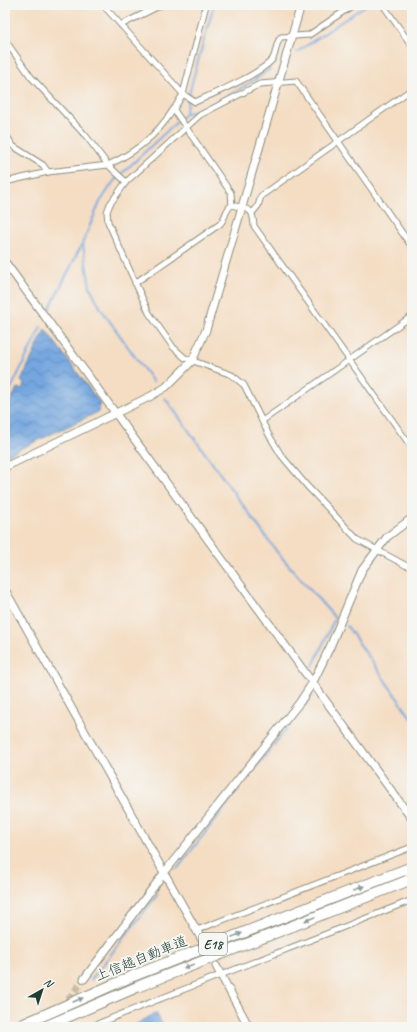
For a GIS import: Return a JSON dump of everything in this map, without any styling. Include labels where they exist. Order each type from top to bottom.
[{"type":"highway","name":"上信越自動車道","points":[[17,1027],[140,973],[412,867]]},
{"type":"highway","name":"上信越自動車道","points":[[44,1027],[144,984],[412,879]]},
{"type":"street","points":[[103,5],[184,95],[195,102],[221,90],[266,64],[273,57],[278,40],[284,36],[309,35],[353,5]]},
{"type":"street","points":[[121,25],[161,5]]},
{"type":"street","points":[[5,182],[48,172],[108,165],[125,157],[138,148],[163,126],[175,112],[184,95],[206,5]]},
{"type":"street","points":[[5,468],[166,387],[192,361],[206,330],[301,5]]},
{"type":"street","points":[[384,5],[412,46]]},
{"type":"street","points":[[5,40],[31,77],[86,136],[108,165],[125,181]]},
{"type":"street","points":[[412,247],[296,81],[260,84],[200,115],[185,125],[125,181],[110,204],[107,212],[108,222],[135,283],[155,322],[173,347],[185,358],[236,377],[247,389],[262,421],[281,455],[307,486],[357,539],[412,567]]},
{"type":"street","points":[[412,89],[261,196],[258,206],[253,212],[254,226],[412,448]]},
{"type":"street","points":[[175,112],[232,194],[232,205]]},
{"type":"street","points":[[5,133],[13,146],[43,165],[48,172]]},
{"type":"street","points":[[232,205],[253,212]]},
{"type":"street","points":[[135,283],[224,221],[227,209],[232,205]]},
{"type":"street","points":[[5,262],[412,819]]},
{"type":"street","points":[[262,421],[412,316]]},
{"type":"street","points":[[84,980],[164,874],[295,708],[312,682],[330,647],[362,570],[387,537],[412,518]]},
{"type":"street","points":[[5,590],[202,940]]},
{"type":"street","points":[[196,930],[304,890],[412,847]]},
{"type":"street","points":[[90,1027],[220,974],[329,934],[412,900]]},
{"type":"street","points":[[216,966],[249,1027]]},
{"type":"water","points":[[45,329],[100,403],[98,412],[5,456],[5,413],[17,388],[22,389],[24,384],[21,381]]},
{"type":"water","points":[[156,1013],[164,1027],[131,1027]]},
{"type":"waterway","points":[[185,114],[192,82],[214,5]]},
{"type":"waterway","points":[[297,52],[366,5]]},
{"type":"waterway","points":[[50,308],[82,244],[100,202],[114,181],[185,114],[196,111],[218,101],[270,69]]},
{"type":"waterway","points":[[83,245],[90,287],[101,309],[153,382]]},
{"type":"waterway","points":[[5,401],[41,327]]},
{"type":"waterway","points":[[165,398],[277,552],[335,618],[313,666]]},
{"type":"waterway","points":[[347,626],[412,719]]},
{"type":"waterway","points":[[247,779],[312,696]]},
{"type":"waterway","points":[[177,869],[239,789]]},
{"type":"waterway","points":[[91,980],[157,895]]},
{"type":"tunnel","points":[[49,1024],[84,979]]}]
